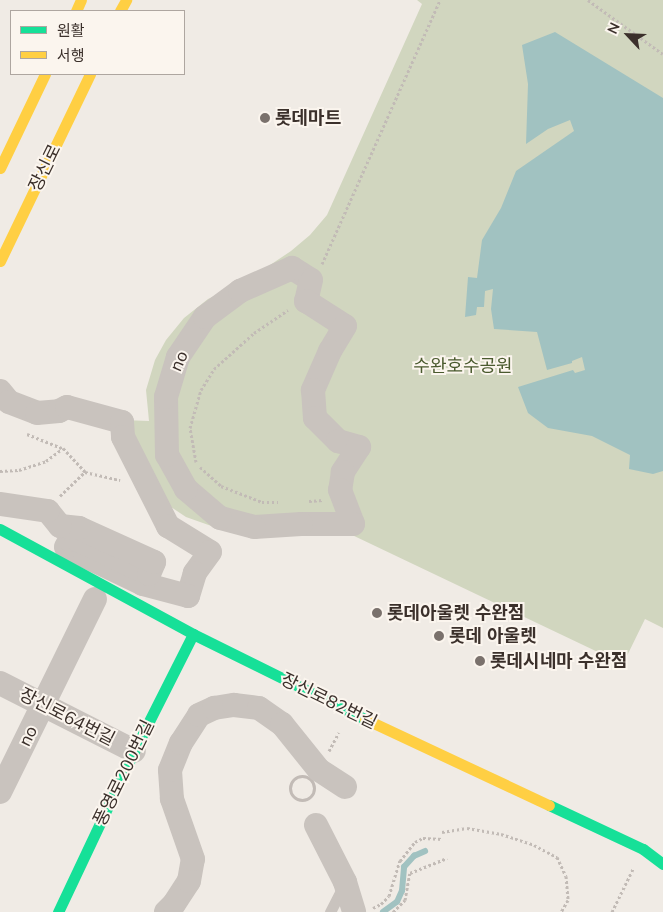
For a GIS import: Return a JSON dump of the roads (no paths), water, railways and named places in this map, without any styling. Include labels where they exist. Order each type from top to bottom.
[{"type":"street","points":[[0,168],[3,154],[44,75]]},
{"type":"street","name":"장신로","points":[[0,261],[90,75]]},
{"type":"street","name":"no","points":[[292,268],[311,280],[307,298],[306,301],[345,326],[330,351],[312,390],[315,418],[338,441],[359,447],[343,472],[340,490],[353,524],[302,524],[254,527],[220,518],[186,489],[167,455],[166,396],[178,357],[205,317],[240,291],[292,268]]},
{"type":"street","points":[[0,391],[10,402],[37,413],[59,410],[67,406],[122,422],[123,437],[168,526],[210,552],[195,573],[188,596],[143,584],[66,547],[70,540],[76,539],[149,574],[154,562],[79,528],[60,526],[50,513],[0,504]]},
{"type":"street","name":"장신로82번길","points":[[0,529],[194,634],[348,711],[643,849],[663,864]]},
{"type":"street","name":"no","points":[[0,792],[95,599]]},
{"type":"street","name":"풍영로200번길","points":[[58,912],[134,751],[194,634]]},
{"type":"street","name":"장신로64번길","points":[[0,683],[134,751]]},
{"type":"street","points":[[166,912],[174,904],[189,880],[193,859],[172,799],[170,770],[181,743],[199,715],[214,708],[234,705],[259,708],[282,724],[319,770],[345,787]]},
{"type":"street","points":[[310,816],[345,902]]},
{"type":"water","name":"수완호수공원","points":[[555,32],[663,98],[663,471],[653,474],[629,469],[630,455],[592,436],[548,428],[528,413],[518,387],[573,370],[575,373],[585,370],[582,357],[572,361],[572,363],[547,370],[537,332],[494,329],[491,309],[493,289],[485,291],[484,307],[477,307],[476,315],[465,317],[468,277],[477,278],[482,240],[501,208],[516,171],[574,131],[570,120],[548,129],[526,144],[528,84],[522,45]]},
{"type":"waterway","points":[[383,912],[397,902],[402,891],[404,867],[414,856],[425,851]]},
{"type":"place","name":"롯데마트","points":[[265,118]]},
{"type":"place","name":"롯데아울렛 수완점","points":[[377,613]]},
{"type":"place","name":"롯데 아울렛","points":[[439,636]]},
{"type":"place","name":"롯데시네마 수완점","points":[[480,661]]}]
